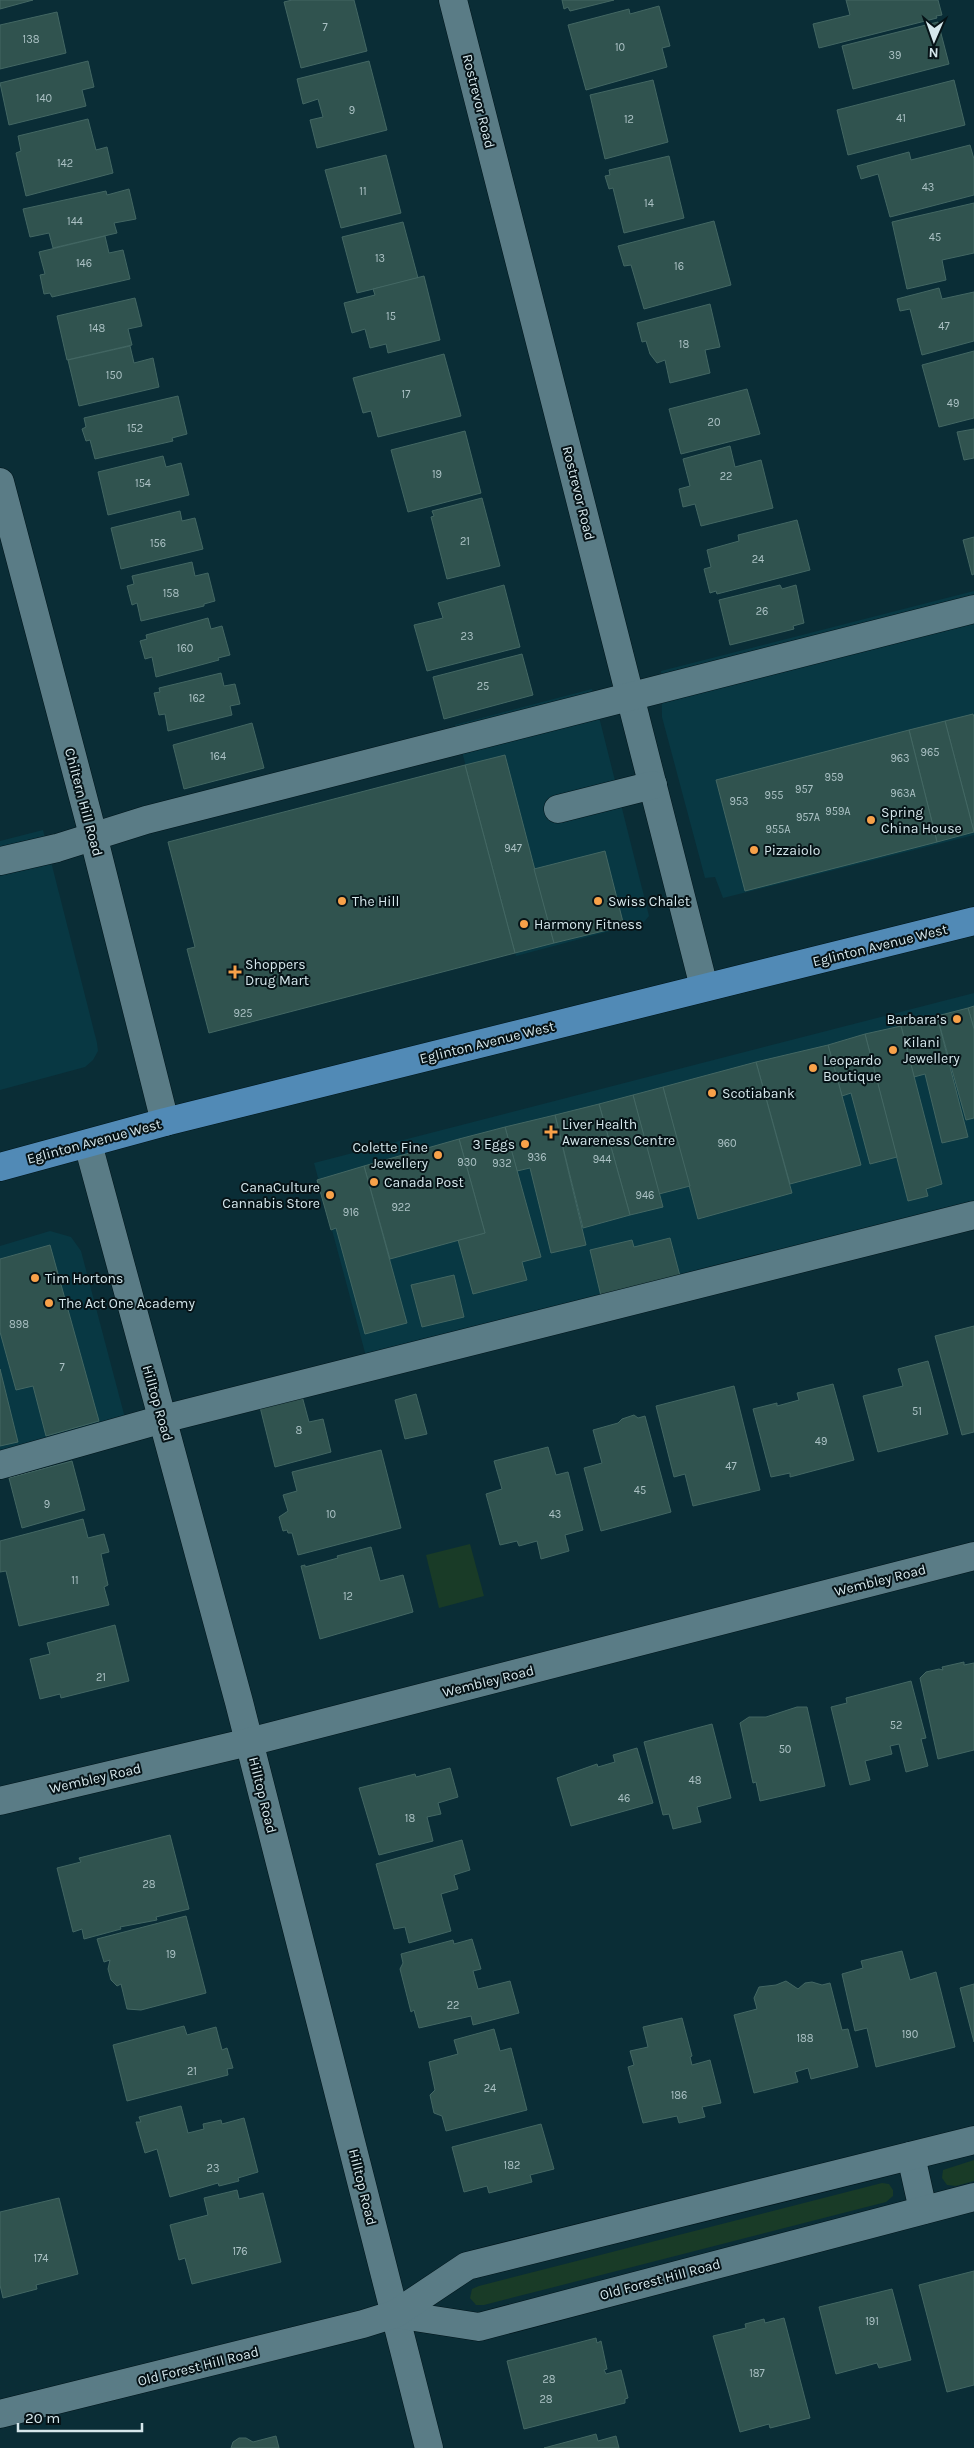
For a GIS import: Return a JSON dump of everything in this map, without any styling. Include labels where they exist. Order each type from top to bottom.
[{"type":"main road","name":"Eglinton Avenue West","points":[[0,1167],[165,1122],[974,921]]},
{"type":"street","name":"Rostrevor Road","points":[[453,0],[704,987]]},
{"type":"street","name":"Chiltern Hill Road","points":[[0,482],[93,835],[165,1122]]},
{"type":"street","points":[[0,861],[57,848],[93,835],[146,820],[631,698],[974,609]]},
{"type":"street","points":[[558,809],[653,785]]},
{"type":"street","name":"Hilltop Road","points":[[88,1144],[108,1212],[143,1353],[163,1418],[249,1742],[429,2448]]},
{"type":"street","points":[[0,1465],[163,1418],[974,1215]]},
{"type":"street","name":"Wembley Road","points":[[0,1801],[249,1742],[974,1556]]},
{"type":"street","name":"Old Forest Hill Road","points":[[0,2414],[363,2324],[395,2314],[467,2266],[974,2140]]},
{"type":"street","points":[[912,2156],[923,2210]]},
{"type":"street","name":"Old Forest Hill Road","points":[[395,2314],[478,2327],[974,2197]]},
{"type":"shaded area","points":[[974,591],[974,835],[723,898],[715,877],[705,878],[662,717],[661,671]]},
{"type":"shaded area","points":[[592,689],[649,916],[644,922],[516,956],[455,725]]},
{"type":"shaded area","points":[[43,830],[98,1051],[93,1060],[85,1067],[0,1090],[0,841]]},
{"type":"shaded area","points":[[974,993],[974,1226],[371,1375],[314,1163]]},
{"type":"shaded area","points":[[50,1231],[71,1237],[81,1251],[130,1437],[0,1473],[0,1246]]},
{"type":"green space","points":[[470,1544],[484,1596],[439,1608],[426,1555]]},
{"type":"green space","points":[[974,2160],[974,2181],[956,2186],[947,2185],[942,2178],[943,2170]]},
{"type":"green space","points":[[882,2183],[889,2184],[893,2190],[893,2196],[886,2202],[484,2305],[476,2305],[470,2298],[472,2289],[479,2286]]},
{"type":"building","points":[[0,0],[33,0],[0,9]]},
{"type":"building","points":[[292,0],[354,0],[367,51],[301,68],[284,2]]},
{"type":"building","points":[[562,0],[614,0],[570,11],[568,7],[564,9]]},
{"type":"building","points":[[846,0],[938,0],[942,15],[936,16],[937,18],[819,48],[813,24],[850,15]]},
{"type":"building","points":[[659,6],[670,46],[662,48],[667,67],[586,90],[568,25],[629,9],[630,14]]},
{"type":"building","points":[[57,12],[66,53],[0,69],[0,25]]},
{"type":"building","points":[[938,22],[949,64],[853,89],[842,46]]},
{"type":"building","points":[[88,61],[94,87],[82,90],[86,106],[9,125],[0,83]]},
{"type":"building","points":[[369,61],[387,130],[317,148],[310,120],[323,117],[318,99],[303,104],[297,79]]},
{"type":"building","points":[[653,80],[668,142],[605,159],[590,95]]},
{"type":"building","points":[[954,80],[965,125],[848,155],[837,110]]},
{"type":"building","points":[[88,119],[96,150],[107,147],[113,173],[26,196],[16,153],[21,151],[18,136]]},
{"type":"building","points":[[970,145],[974,159],[974,195],[890,217],[878,174],[861,179],[857,166],[909,152],[911,160]]},
{"type":"building","points":[[386,155],[401,213],[341,228],[325,170]]},
{"type":"building","points":[[669,156],[684,218],[624,233],[613,188],[609,189],[605,176],[610,175],[609,170]]},
{"type":"building","points":[[129,189],[136,219],[114,223],[117,233],[53,248],[49,233],[30,237],[23,209],[106,191],[107,195]]},
{"type":"building","points":[[974,203],[974,253],[942,260],[946,280],[907,289],[892,222]]},
{"type":"building","points":[[714,221],[731,285],[644,309],[631,265],[624,266],[618,246]]},
{"type":"building","points":[[403,222],[418,278],[357,293],[342,237]]},
{"type":"building","points":[[105,236],[109,253],[123,250],[130,279],[52,297],[50,293],[44,294],[40,275],[45,274],[39,252]]},
{"type":"building","points":[[424,276],[440,340],[388,353],[386,344],[370,348],[365,329],[352,333],[344,303],[375,295],[373,289]]},
{"type":"building","points":[[939,288],[942,299],[974,292],[974,341],[922,355],[910,309],[900,311],[897,299]]},
{"type":"building","points":[[135,298],[142,326],[128,329],[132,345],[67,360],[57,316]]},
{"type":"building","points":[[710,304],[720,347],[705,350],[710,373],[670,383],[665,360],[657,363],[650,354],[646,341],[642,342],[637,323]]},
{"type":"building","points":[[130,346],[134,363],[153,358],[159,387],[79,406],[68,360]]},
{"type":"building","points":[[974,351],[974,418],[939,427],[922,365]]},
{"type":"building","points":[[444,354],[461,416],[378,437],[371,411],[363,413],[353,378]]},
{"type":"building","points":[[747,389],[760,434],[681,454],[669,409]]},
{"type":"building","points":[[178,396],[187,434],[172,438],[173,441],[95,459],[90,440],[86,441],[82,429],[86,427],[84,418]]},
{"type":"building","points":[[974,429],[974,458],[964,460],[957,432]]},
{"type":"building","points":[[465,431],[481,493],[408,512],[391,450]]},
{"type":"building","points":[[730,446],[735,467],[761,460],[773,508],[701,526],[695,504],[683,507],[679,489],[690,486],[683,459]]},
{"type":"building","points":[[163,456],[166,467],[181,463],[189,495],[108,515],[98,472]]},
{"type":"building","points":[[482,498],[500,566],[447,579],[431,517],[434,516],[432,511]]},
{"type":"building","points":[[180,511],[182,521],[195,518],[203,549],[121,569],[111,528]]},
{"type":"building","points":[[797,520],[810,570],[717,594],[716,591],[710,593],[704,569],[711,567],[707,550],[739,541],[738,535]]},
{"type":"building","points":[[974,537],[974,574],[972,575],[963,540]]},
{"type":"building","points":[[192,562],[195,576],[208,573],[215,601],[204,604],[204,606],[141,621],[137,603],[132,605],[127,586],[134,584],[132,576]]},
{"type":"building","points":[[504,585],[520,647],[427,671],[414,625],[443,618],[438,603]]},
{"type":"building","points":[[780,585],[782,589],[796,585],[804,623],[793,626],[794,629],[730,645],[719,600]]},
{"type":"building","points":[[208,618],[211,629],[222,626],[230,655],[218,658],[219,660],[156,677],[152,657],[145,659],[140,641],[147,639],[146,635]]},
{"type":"building","points":[[522,654],[533,695],[444,719],[433,677]]},
{"type":"building","points":[[221,673],[224,686],[235,684],[240,704],[230,706],[232,715],[168,731],[165,714],[159,715],[154,693],[160,692],[159,688]]},
{"type":"building","points":[[973,714],[974,717],[974,832],[945,721]]},
{"type":"building","points":[[945,721],[974,832],[937,842],[909,730]]},
{"type":"building","points":[[252,723],[264,768],[184,789],[173,745]]},
{"type":"building","points":[[909,730],[937,842],[745,891],[716,780]]},
{"type":"building","points":[[505,755],[554,943],[515,953],[465,765]]},
{"type":"building","name":"The Hill","points":[[465,765],[515,953],[209,1033],[187,949],[195,947],[168,842]]},
{"type":"building","points":[[605,851],[624,926],[554,943],[534,869]]},
{"type":"building","points":[[974,1006],[974,1029],[968,1008]]},
{"type":"building","points":[[968,1008],[974,1029],[974,1118],[966,1120],[937,1016]]},
{"type":"building","points":[[937,1016],[968,1137],[942,1143],[925,1074],[914,1077],[901,1026]]},
{"type":"building","points":[[901,1026],[942,1184],[926,1189],[928,1196],[908,1201],[865,1034]]},
{"type":"building","points":[[865,1034],[897,1157],[870,1164],[851,1093],[842,1096],[828,1045]]},
{"type":"building","points":[[828,1045],[861,1165],[790,1184],[756,1062]]},
{"type":"building","points":[[756,1062],[792,1193],[698,1219],[663,1087]]},
{"type":"building","points":[[663,1087],[690,1186],[659,1194],[633,1095]]},
{"type":"building","points":[[633,1095],[663,1207],[630,1215],[599,1104]]},
{"type":"building","points":[[599,1104],[630,1215],[583,1228],[555,1115]]},
{"type":"building","points":[[555,1115],[586,1245],[551,1253],[530,1168],[517,1171],[505,1127]]},
{"type":"building","points":[[505,1127],[541,1257],[522,1262],[527,1280],[473,1294],[458,1240],[485,1233],[459,1139]]},
{"type":"building","points":[[459,1139],[485,1233],[390,1259],[364,1166]]},
{"type":"building","points":[[364,1166],[407,1323],[365,1334],[336,1228],[331,1230],[317,1180]]},
{"type":"building","points":[[670,1238],[680,1276],[601,1296],[590,1250],[632,1240],[634,1247]]},
{"type":"building","points":[[50,1245],[99,1421],[46,1436],[33,1386],[16,1390],[0,1332],[0,1259]]},
{"type":"building","points":[[454,1275],[464,1317],[422,1327],[411,1285]]},
{"type":"building","points":[[974,1326],[974,1432],[962,1435],[935,1336]]},
{"type":"building","points":[[928,1361],[948,1434],[878,1452],[863,1396],[903,1386],[898,1369]]},
{"type":"building","points":[[0,1369],[18,1442],[0,1446]]},
{"type":"building","points":[[833,1384],[854,1460],[790,1477],[790,1473],[771,1477],[753,1409],[777,1403],[777,1406],[799,1400],[797,1393]]},
{"type":"building","points":[[734,1386],[760,1490],[693,1506],[685,1474],[674,1477],[656,1406]]},
{"type":"building","points":[[416,1394],[427,1434],[405,1439],[395,1400]]},
{"type":"building","points":[[302,1396],[309,1422],[323,1419],[331,1452],[275,1467],[260,1407]]},
{"type":"building","points":[[634,1415],[638,1418],[645,1416],[671,1512],[601,1531],[584,1468],[602,1463],[593,1430],[618,1423],[622,1419]]},
{"type":"building","points":[[548,1447],[556,1475],[568,1472],[583,1530],[565,1535],[569,1551],[541,1559],[537,1541],[519,1546],[517,1541],[500,1545],[486,1494],[502,1489],[494,1461]]},
{"type":"building","points":[[381,1450],[401,1528],[298,1555],[292,1533],[288,1533],[287,1530],[283,1531],[279,1517],[288,1511],[283,1495],[297,1491],[292,1472]]},
{"type":"building","points":[[72,1461],[85,1510],[22,1528],[9,1478]]},
{"type":"building","points":[[83,1519],[88,1538],[104,1534],[109,1552],[101,1554],[108,1585],[104,1587],[109,1605],[19,1626],[6,1571],[0,1572],[0,1541]]},
{"type":"building","points":[[371,1547],[380,1581],[403,1575],[413,1612],[320,1639],[301,1566],[305,1565],[305,1567]]},
{"type":"building","points":[[115,1625],[129,1681],[61,1698],[60,1694],[40,1699],[30,1659],[50,1654],[47,1643]]},
{"type":"building","points":[[964,1662],[964,1665],[974,1663],[974,1750],[938,1759],[920,1678],[926,1672],[943,1670],[942,1667]]},
{"type":"building","points":[[911,1681],[926,1738],[921,1739],[928,1766],[906,1772],[899,1744],[890,1746],[892,1754],[865,1761],[870,1780],[850,1785],[831,1707],[847,1703],[846,1698]]},
{"type":"building","points":[[797,1707],[807,1707],[825,1786],[760,1801],[756,1782],[753,1783],[740,1723],[749,1717],[766,1717]]},
{"type":"building","points":[[712,1724],[731,1798],[697,1807],[701,1822],[673,1829],[669,1814],[663,1815],[644,1742]]},
{"type":"building","points":[[637,1748],[653,1803],[571,1826],[557,1778],[597,1764],[598,1767],[615,1762],[613,1755]]},
{"type":"building","points":[[450,1768],[458,1797],[438,1803],[441,1814],[427,1817],[433,1841],[379,1855],[359,1788],[415,1774],[416,1777]]},
{"type":"building","points":[[170,1835],[189,1909],[156,1917],[157,1920],[120,1927],[121,1929],[84,1939],[82,1929],[73,1932],[57,1868],[81,1862],[79,1858]]},
{"type":"building","points":[[462,1840],[470,1870],[454,1875],[458,1889],[441,1894],[451,1931],[409,1943],[405,1927],[394,1929],[376,1864]]},
{"type":"building","points":[[186,1916],[206,1993],[141,2010],[127,2009],[121,1984],[117,1986],[111,1980],[108,1969],[110,1960],[104,1962],[97,1939]]},
{"type":"building","points":[[472,1939],[481,1969],[473,1971],[478,1989],[510,1981],[519,2013],[473,2025],[471,2016],[419,2028],[414,2010],[411,2012],[400,1969],[403,1963],[401,1954],[453,1940],[454,1944]]},
{"type":"building","points":[[902,1951],[910,1980],[936,1972],[955,2047],[876,2067],[867,2028],[855,2031],[842,1974],[863,1968],[861,1961]]},
{"type":"building","points":[[786,1981],[798,1989],[805,1983],[812,1982],[822,1985],[830,1983],[842,2030],[848,2029],[858,2067],[811,2079],[808,2068],[795,2072],[798,2082],[754,2093],[734,2015],[757,2009],[754,1998],[759,1987],[776,1985]]},
{"type":"building","points":[[974,1984],[974,2042],[960,1988]]},
{"type":"building","points":[[682,2018],[692,2056],[690,2057],[692,2065],[710,2060],[721,2103],[702,2107],[705,2117],[679,2123],[677,2116],[643,2123],[628,2067],[634,2065],[630,2051],[648,2047],[643,2027]]},
{"type":"building","points":[[184,2026],[187,2035],[216,2027],[222,2050],[227,2048],[233,2068],[227,2069],[228,2075],[127,2101],[113,2045]]},
{"type":"building","points":[[494,2029],[500,2051],[511,2048],[527,2110],[446,2131],[442,2116],[434,2113],[430,2095],[435,2090],[429,2062],[458,2054],[454,2040]]},
{"type":"building","points":[[181,2106],[188,2133],[204,2129],[203,2124],[221,2120],[222,2124],[244,2118],[258,2172],[238,2178],[239,2181],[219,2186],[218,2183],[170,2197],[157,2149],[145,2153],[136,2122],[141,2122],[139,2117]]},
{"type":"building","points":[[541,2124],[554,2169],[530,2175],[532,2182],[489,2193],[487,2186],[464,2192],[452,2147]]},
{"type":"building","points":[[237,2190],[239,2199],[263,2193],[281,2262],[192,2284],[185,2258],[179,2260],[170,2225],[208,2215],[204,2198]]},
{"type":"building","points":[[59,2198],[78,2274],[36,2285],[37,2289],[3,2298],[0,2285],[0,2212]]},
{"type":"building","points":[[974,2271],[974,2385],[947,2392],[919,2285]]},
{"type":"building","points":[[892,2289],[911,2360],[879,2368],[877,2363],[836,2374],[819,2307]]},
{"type":"building","points":[[784,2318],[810,2418],[770,2428],[769,2424],[740,2432],[713,2336],[746,2328],[745,2324],[764,2319],[765,2323]]},
{"type":"building","points":[[596,2338],[597,2343],[601,2341],[607,2369],[604,2370],[606,2374],[621,2370],[628,2398],[625,2399],[625,2403],[524,2429],[507,2361]]},
{"type":"building","points":[[596,2434],[598,2441],[616,2436],[619,2448],[544,2448]]},
{"type":"building","points":[[276,2436],[279,2448],[231,2448],[233,2442],[239,2438],[246,2438],[253,2442]]},
{"type":"place","name":"Spring China House","points":[[871,820]]},
{"type":"place","name":"Pizzaiolo","points":[[754,850]]},
{"type":"place","name":"The Hill","points":[[342,901]]},
{"type":"place","name":"Swiss Chalet","points":[[598,901]]},
{"type":"place","name":"Harmony Fitness","points":[[524,924]]},
{"type":"place","name":"Shoppers Drug Mart","points":[[235,972]]},
{"type":"place","name":"Barbara’s","points":[[957,1019]]},
{"type":"place","name":"Kilani Jewellery","points":[[893,1050]]},
{"type":"place","name":"Leopardo Boutique","points":[[813,1068]]},
{"type":"place","name":"Scotiabank","points":[[712,1093]]},
{"type":"place","name":"Liver Health Awareness Centre","points":[[551,1132]]},
{"type":"place","name":"3 Eggs","points":[[525,1144]]},
{"type":"place","name":"Colette Fine Jewellery","points":[[438,1155]]},
{"type":"place","name":"Canada Post","points":[[374,1182]]},
{"type":"place","name":"CanaCulture Cannabis Store","points":[[330,1195]]},
{"type":"place","name":"Tim Hortons","points":[[35,1278]]},
{"type":"place","name":"The Act One Academy","points":[[49,1303]]}]
